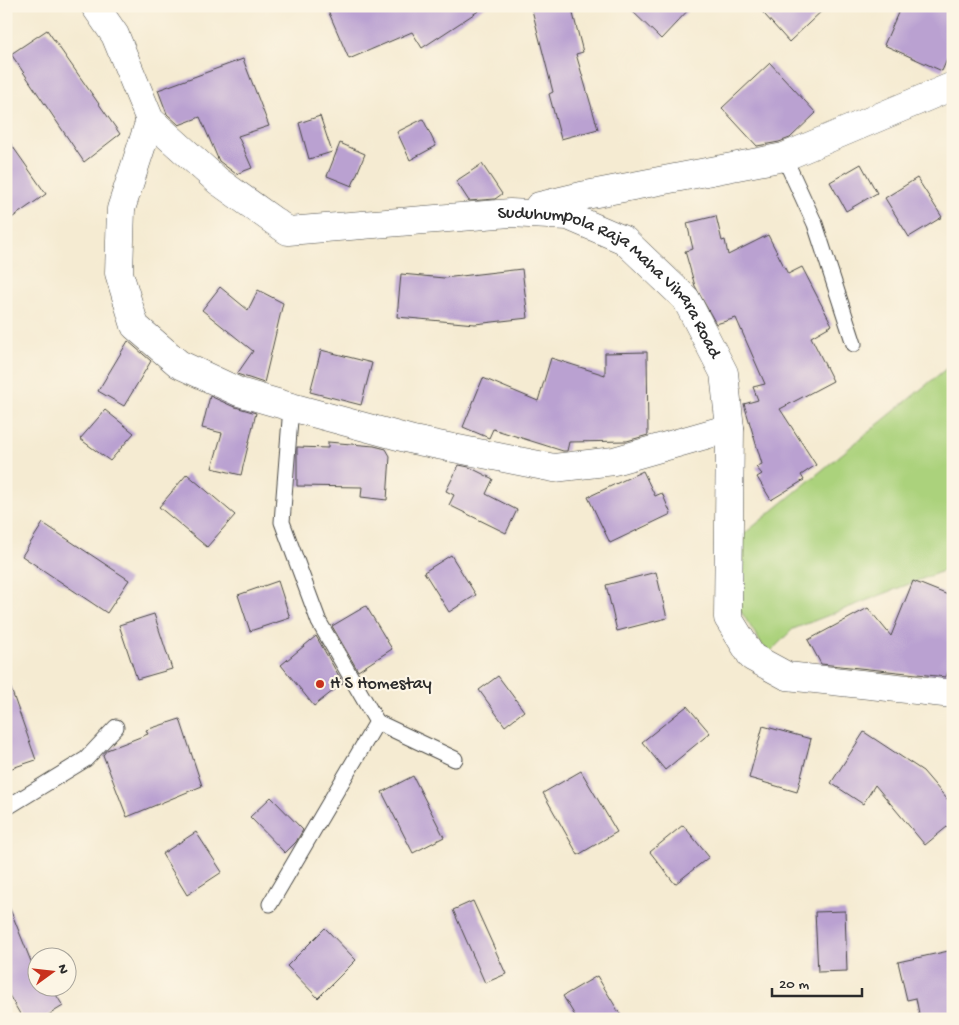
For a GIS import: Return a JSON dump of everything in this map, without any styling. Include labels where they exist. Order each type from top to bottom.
[{"type":"street","name":"Suduhumpola Raja Maha Vihara Road","points":[[95,6],[115,35],[150,120],[218,181],[288,231],[510,213],[568,216],[624,240],[686,299],[724,373],[730,428],[728,618],[752,657],[787,676],[953,694]]},
{"type":"street","points":[[510,213],[581,196],[784,157],[953,86]]},
{"type":"street","points":[[150,120],[121,209],[119,273],[135,326],[179,364],[238,392],[291,407],[413,440],[554,468],[614,461],[730,428]]},
{"type":"lane","points":[[784,157],[815,224],[854,344]]},
{"type":"lane","points":[[291,407],[282,522],[319,622],[377,722],[455,759]]},
{"type":"lane","points":[[270,904],[377,722]]},
{"type":"lane","points":[[6,808],[86,759],[116,727]]},
{"type":"green space","points":[[953,363],[953,567],[793,629],[768,654],[731,596],[744,534]]},
{"type":"building","points":[[326,6],[486,6],[422,48],[412,32],[349,59]]},
{"type":"building","points":[[531,6],[571,6],[583,52],[576,54],[598,129],[561,139],[549,94],[553,92]]},
{"type":"building","points":[[627,6],[692,6],[661,39]]},
{"type":"building","points":[[757,6],[827,6],[789,42]]},
{"type":"building","points":[[901,6],[953,6],[953,46],[942,71],[884,45]]},
{"type":"building","points":[[47,30],[120,134],[84,162],[11,54]]},
{"type":"building","points":[[243,59],[269,126],[238,136],[252,168],[236,174],[219,161],[200,117],[179,125],[167,114],[158,90]]},
{"type":"building","points":[[770,63],[816,113],[790,138],[757,146],[722,108]]},
{"type":"building","points":[[320,116],[332,152],[309,159],[299,123]]},
{"type":"building","points":[[423,119],[436,146],[410,160],[397,132]]},
{"type":"building","points":[[6,137],[46,194],[6,222]]},
{"type":"building","points":[[340,143],[365,154],[352,186],[327,176]]},
{"type":"building","points":[[482,164],[502,194],[495,199],[469,201],[456,181]]},
{"type":"building","points":[[861,164],[877,193],[846,211],[830,182]]},
{"type":"building","points":[[917,178],[942,217],[909,237],[885,198]]},
{"type":"building","points":[[716,216],[722,241],[725,240],[728,255],[768,235],[788,274],[802,267],[832,325],[811,337],[833,381],[780,409],[816,465],[801,475],[804,480],[771,500],[757,477],[762,474],[756,467],[762,464],[744,404],[758,400],[753,387],[765,384],[736,318],[716,324],[695,286],[685,251],[693,249],[687,223]]},
{"type":"building","points":[[522,269],[528,318],[475,324],[397,317],[401,274],[444,278]]},
{"type":"building","points":[[220,287],[248,310],[258,290],[283,303],[264,383],[237,374],[253,351],[202,310]]},
{"type":"building","points":[[128,341],[151,361],[124,406],[98,391]]},
{"type":"building","points":[[321,350],[372,363],[361,405],[310,392]]},
{"type":"building","points":[[647,352],[648,435],[627,441],[569,442],[567,451],[563,451],[493,429],[489,438],[463,427],[483,378],[538,401],[551,358],[605,375],[605,353]]},
{"type":"building","points":[[210,396],[232,406],[256,413],[241,475],[212,468],[222,433],[202,428]]},
{"type":"building","points":[[105,410],[134,433],[110,461],[80,439]]},
{"type":"building","points":[[328,442],[374,446],[386,449],[390,456],[387,500],[361,497],[362,487],[297,486],[297,447],[328,448]]},
{"type":"building","points":[[459,465],[469,467],[493,479],[486,494],[517,510],[506,533],[449,505],[454,495],[446,491]]},
{"type":"building","points":[[643,471],[655,496],[662,493],[671,514],[610,543],[588,497]]},
{"type":"building","points":[[187,474],[235,515],[207,547],[159,507]]},
{"type":"building","points":[[43,523],[129,580],[107,613],[22,556]]},
{"type":"building","points":[[451,555],[476,595],[449,612],[424,572]]},
{"type":"building","points":[[656,572],[667,618],[617,631],[606,585]]},
{"type":"building","points":[[278,581],[290,618],[250,631],[238,595]]},
{"type":"building","points":[[913,581],[953,597],[953,659],[946,677],[821,664],[808,640],[868,608],[891,636]]},
{"type":"building","points":[[366,606],[392,649],[358,671],[332,626]]},
{"type":"building","points":[[154,614],[172,669],[137,679],[119,625]]},
{"type":"building","points":[[316,636],[343,683],[314,706],[281,665]]},
{"type":"building","points":[[498,676],[524,711],[505,726],[479,690]]},
{"type":"building","points":[[6,686],[10,686],[36,760],[6,770]]},
{"type":"building","points":[[687,706],[710,733],[665,770],[642,742]]},
{"type":"building","points":[[180,719],[202,786],[127,817],[103,755],[107,750],[148,734],[146,730]]},
{"type":"building","points":[[763,726],[811,739],[797,792],[749,778]]},
{"type":"building","points":[[864,732],[923,771],[953,806],[953,822],[925,845],[875,785],[863,804],[831,783]]},
{"type":"building","points":[[581,771],[617,832],[578,855],[543,793]]},
{"type":"building","points":[[413,776],[444,837],[413,853],[382,792]]},
{"type":"building","points":[[271,797],[303,830],[296,842],[285,853],[250,817]]},
{"type":"building","points":[[683,825],[709,857],[675,884],[650,852]]},
{"type":"building","points":[[196,832],[222,872],[187,895],[162,854]]},
{"type":"building","points":[[473,901],[506,974],[485,983],[453,910]]},
{"type":"building","points":[[6,904],[8,904],[28,954],[28,998],[58,998],[63,1006],[42,1019],[23,1019],[6,990]]},
{"type":"building","points":[[845,911],[847,971],[818,972],[815,912]]},
{"type":"building","points":[[325,928],[356,960],[318,998],[287,966]]},
{"type":"building","points":[[953,950],[953,1019],[920,1019],[916,998],[907,1000],[898,962]]},
{"type":"building","points":[[597,976],[623,1019],[577,1019],[563,996]]},
{"type":"place","name":"H S Homestay","points":[[320,684]]}]
